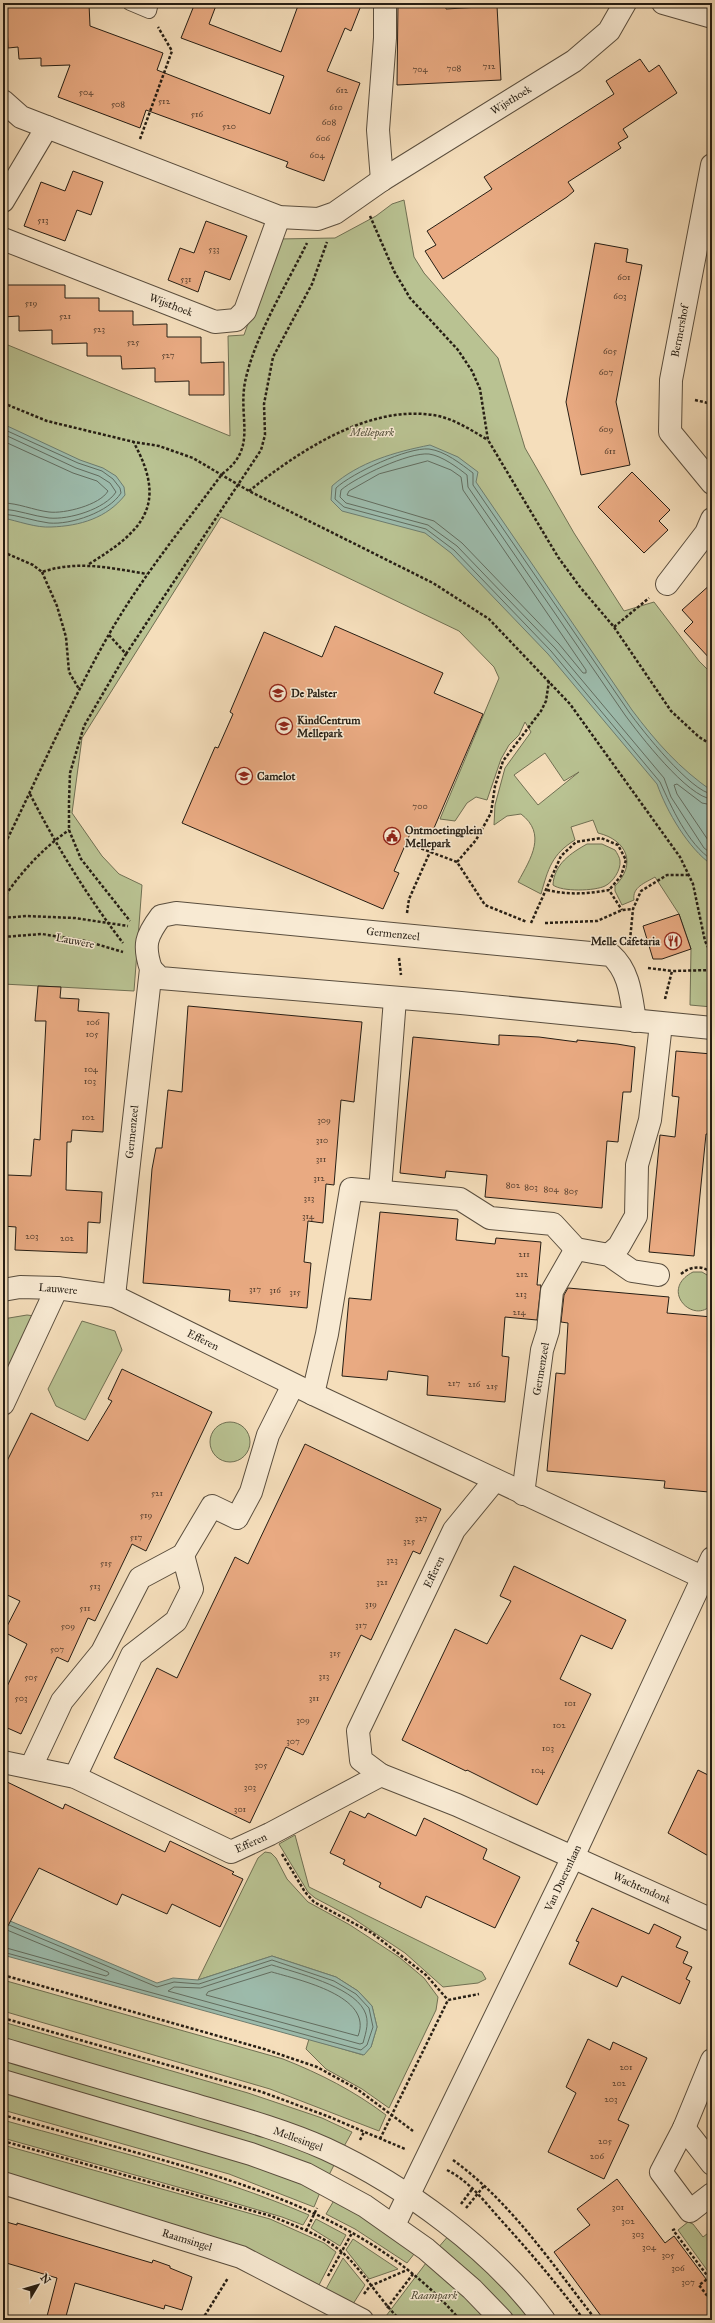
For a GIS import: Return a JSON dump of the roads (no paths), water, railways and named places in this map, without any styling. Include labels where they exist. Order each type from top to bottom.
[{"type":"street","points":[[382,180],[378,130],[385,38],[385,3]]},
{"type":"street","name":"Wijsthoek","points":[[3,101],[21,117],[279,217],[318,219],[335,213],[382,180],[574,61],[609,31],[625,3]]},
{"type":"street","points":[[663,3],[712,17]]},
{"type":"street","points":[[3,201],[47,127]]},
{"type":"street","name":"Bermershof","points":[[712,165],[671,380],[670,432],[712,483]]},
{"type":"street","name":"Wijsthoek","points":[[3,239],[215,322],[236,320],[245,311],[279,217]]},
{"type":"street","points":[[667,584],[706,533],[712,519]]},
{"type":"street","name":"Germenzeel","points":[[114,1296],[151,969],[145,951],[150,930],[160,916],[176,913],[610,955],[621,964],[630,987],[635,1021]]},
{"type":"street","points":[[151,969],[160,978],[395,999],[461,1003],[712,1028]]},
{"type":"street","points":[[380,1191],[395,999]]},
{"type":"street","points":[[609,1255],[619,1246],[636,1216],[637,1165],[650,1120],[661,1024]]},
{"type":"street","points":[[313,1394],[327,1334],[351,1189],[460,1199],[490,1218],[553,1224],[576,1249],[609,1255],[632,1271],[658,1275]]},
{"type":"street","name":"Germenzeel","points":[[523,1494],[542,1350],[548,1331],[552,1291],[576,1249]]},
{"type":"street","name":"Lauwere","points":[[3,1290],[20,1287],[56,1288],[114,1296]]},
{"type":"street","points":[[3,1404],[56,1288]]},
{"type":"street","name":"Efferen","points":[[114,1296],[293,1385],[702,1577]]},
{"type":"street","points":[[31,1767],[62,1700],[102,1652],[140,1578],[183,1555],[212,1506],[237,1518],[251,1492],[268,1435],[293,1385]]},
{"type":"street","name":"Efferen","points":[[495,1480],[454,1530],[358,1731],[361,1760],[382,1775],[457,1805],[573,1857]]},
{"type":"street","points":[[75,1777],[132,1655],[176,1621],[192,1589],[183,1555]]},
{"type":"street","name":"Van Duerenlaan","points":[[394,2225],[573,1857],[712,1558]]},
{"type":"street","name":"Efferen","points":[[3,1762],[75,1777],[231,1852],[270,1834],[382,1775]]},
{"type":"street","name":"Wachtendonk","points":[[573,1857],[712,1920]]},
{"type":"street","name":"Mellesingel","points":[[3,2049],[240,2118],[318,2146],[342,2157],[409,2195],[446,2222],[489,2260],[536,2308],[544,2320]]},
{"type":"street","points":[[712,2060],[684,2128],[661,2172],[690,2210],[712,2194]]},
{"type":"street","points":[[3,2081],[258,2156],[306,2174],[365,2206],[394,2225],[444,2263],[502,2320]]},
{"type":"street","points":[[684,2128],[712,2164]]},
{"type":"street","name":"Raamsingel","points":[[3,2183],[241,2257],[357,2317]]},
{"type":"lane","points":[[130,3],[150,7]]},
{"type":"water","points":[[3,424],[80,460],[103,468],[116,476],[124,487],[125,495],[110,510],[92,519],[72,525],[51,527],[39,526],[3,518]]},
{"type":"water","points":[[430,445],[458,457],[478,472],[476,482],[632,710],[669,754],[689,773],[712,791],[712,865],[703,858],[679,829],[666,806],[657,784],[548,654],[451,553],[425,533],[342,511],[331,500],[332,486],[354,470],[378,459]]},
{"type":"water","points":[[3,1918],[157,1983],[173,1978],[198,1980],[272,1956],[336,1977],[358,1991],[372,2006],[377,2027],[371,2047],[364,2055],[3,1955]]},
{"type":"place","name":"De Palster","points":[[278,693]]},
{"type":"place","name":"KindCentrum Mellepark","points":[[284,726]]},
{"type":"place","name":"Camelot","points":[[244,776]]},
{"type":"place","name":"Ontmoetingplein Mellepark","points":[[392,836]]},
{"type":"place","name":"Melle Cafetaria","points":[[673,941]]},
{"type":"park label","name":"Mellepark","points":[[372,432]]},
{"type":"park label","name":"Raampark","points":[[434,2295]]}]
